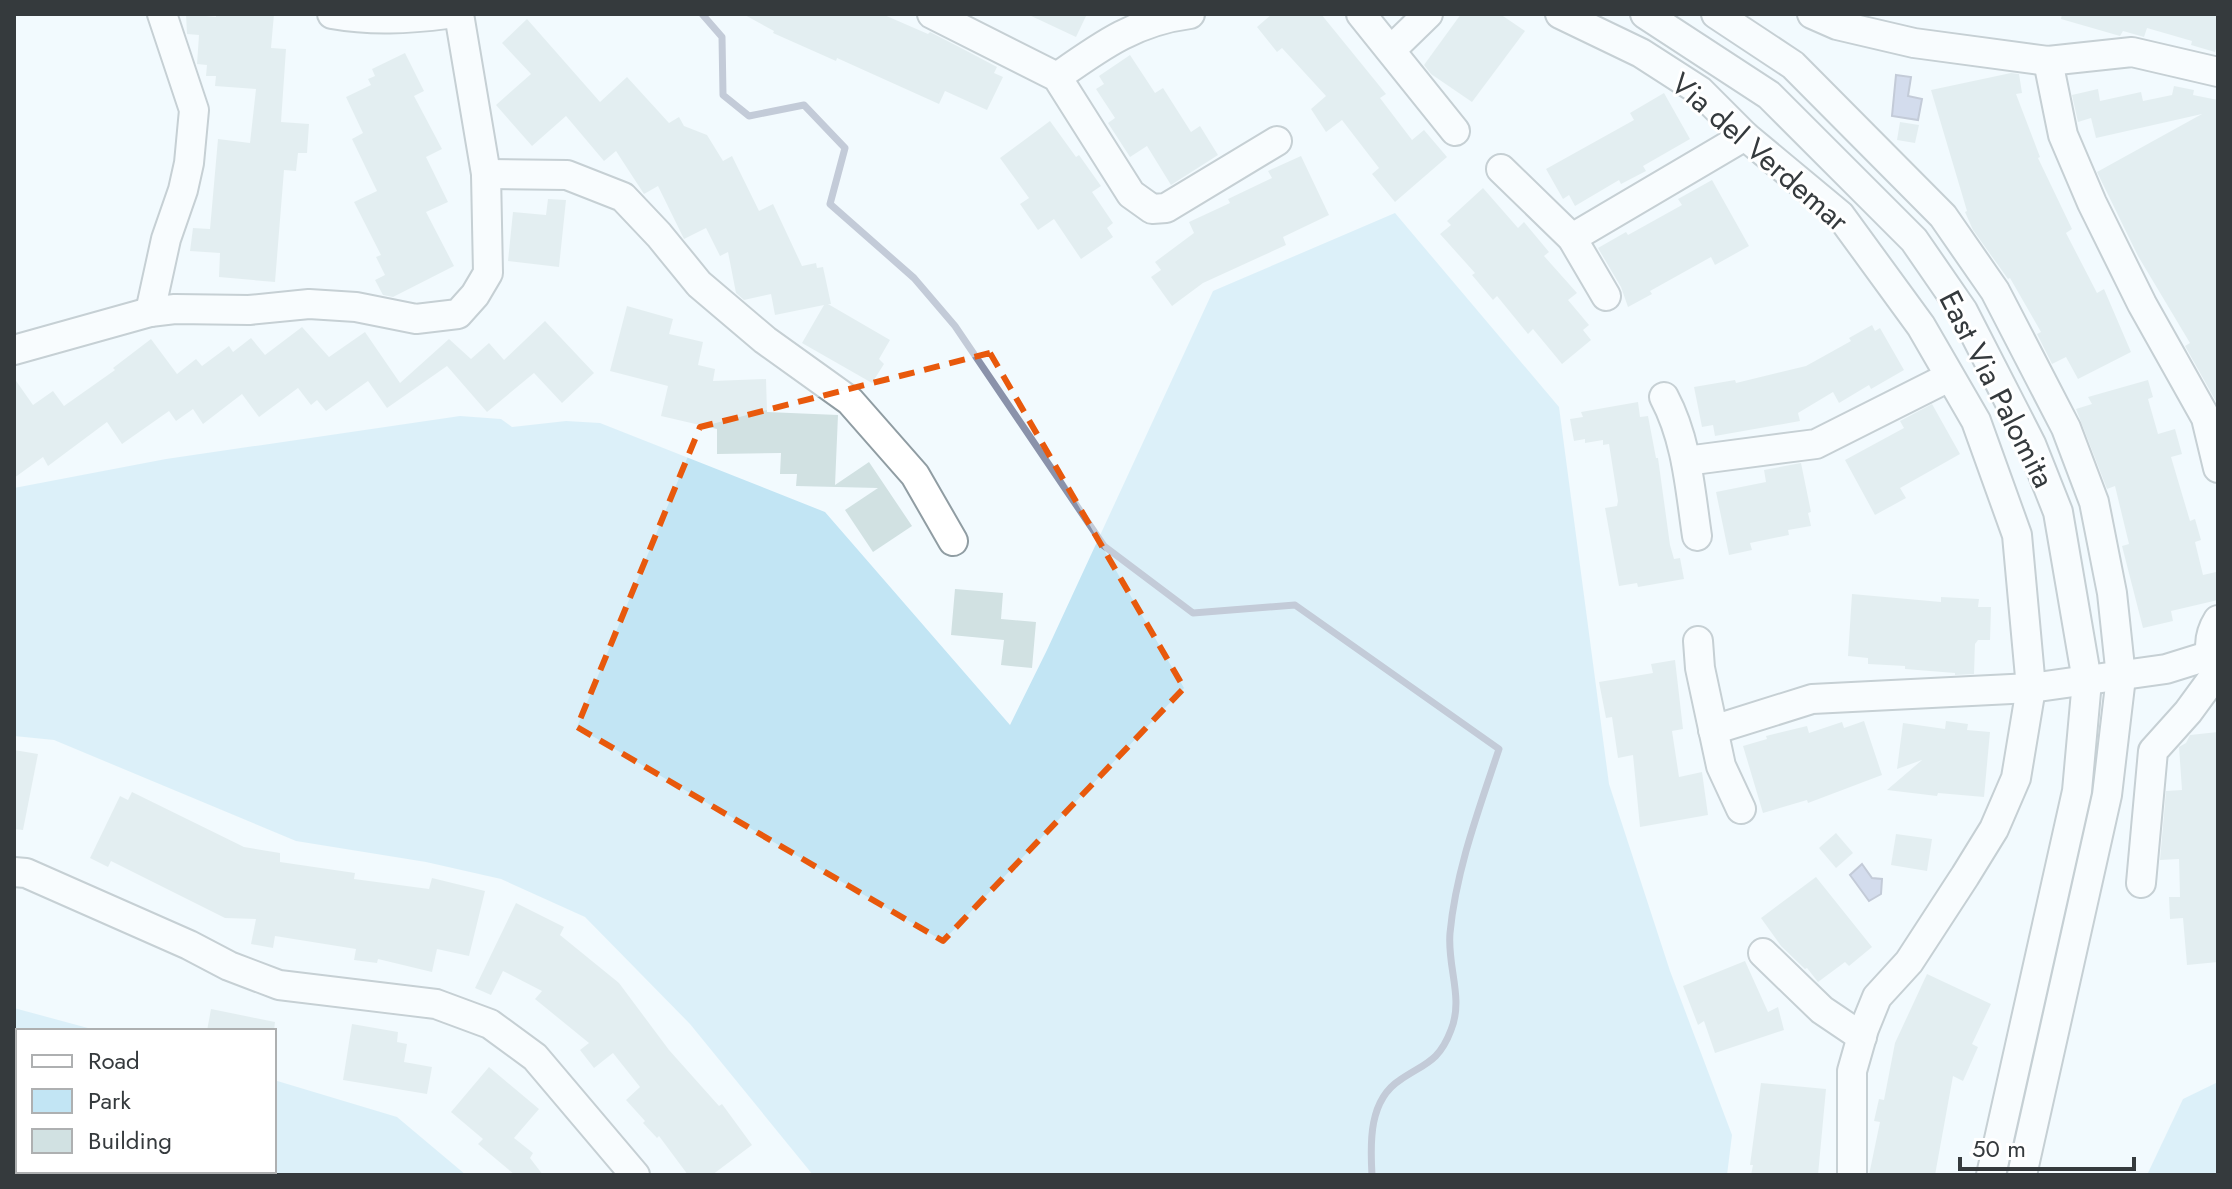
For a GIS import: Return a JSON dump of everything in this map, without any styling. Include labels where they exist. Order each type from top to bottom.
[{"type":"street","points":[[150,312],[166,239],[186,177],[194,110],[162,14]]},
{"type":"street","points":[[332,14],[362,20],[447,14]]},
{"type":"street","points":[[14,350],[150,312],[175,309],[249,310],[309,304],[356,307],[416,319],[458,314],[475,295],[488,273],[486,174],[459,14]]},
{"type":"street","points":[[932,14],[1057,77],[1131,194],[1152,209],[1166,208],[1277,141]]},
{"type":"street","points":[[1057,77],[1127,31],[1173,16],[1190,14]]},
{"type":"street","points":[[1361,14],[1455,131]]},
{"type":"street","points":[[1391,50],[1428,14]]},
{"type":"street","name":"Via del Verdemar","points":[[1560,14],[1641,53],[1700,91],[1745,136],[1840,215],[1921,326],[1976,421],[2017,535],[2031,688],[2016,778],[1994,829],[1909,962],[1877,997],[1852,1071],[1852,1175]]},
{"type":"street","name":"East Via Palomita","points":[[1645,14],[1769,95],[1914,240],[1963,311],[2031,444],[2058,512],[2087,681],[2077,791],[1991,1175]]},
{"type":"street","name":"East Via Palomita","points":[[1716,14],[1793,65],[1943,216],[1995,291],[2066,428],[2094,502],[2112,593],[2121,677],[2107,795],[2022,1175]]},
{"type":"street","points":[[1812,14],[1837,25],[1914,43],[2048,61],[2132,52],[2218,72]]},
{"type":"street","points":[[2048,61],[2063,135],[2092,203],[2142,304],[2206,418],[2218,468]]},
{"type":"street","points":[[1572,238],[1745,136]]},
{"type":"street","points":[[1501,169],[1572,238],[1606,296]]},
{"type":"street","points":[[486,174],[567,175],[623,197],[699,284],[765,340],[850,401],[915,475],[953,541]]},
{"type":"street","points":[[1686,461],[1816,444],[1949,377]]},
{"type":"street","points":[[1664,397],[1675,418],[1686,461],[1697,536]]},
{"type":"street","points":[[2141,883],[2153,751],[2188,712],[2216,665],[2210,642],[2218,620]]},
{"type":"street","points":[[1698,641],[1700,668],[1721,766],[1741,809]]},
{"type":"street","points":[[1713,730],[1812,699],[2031,688],[2216,665]]},
{"type":"street","points":[[14,872],[26,873],[189,945],[229,966],[279,985],[436,1004],[490,1024],[535,1057],[635,1175]]},
{"type":"street","points":[[1763,953],[1822,1010],[1862,1037]]},
{"type":"highlighted area","points":[[990,353],[1184,688],[943,941],[577,727],[700,427]]},
{"type":"green space","points":[[1395,213],[1559,407],[1609,784],[1670,971],[1732,1135],[1727,1175],[813,1175],[690,1024],[585,917],[501,879],[426,862],[296,841],[54,740],[14,736],[14,488],[166,459],[460,416],[501,419],[512,427],[566,421],[600,423],[825,512],[1010,725],[1213,291]]},
{"type":"green space","points":[[14,1008],[92,1029],[16,1029],[16,1173],[276,1173],[276,1081],[397,1117],[466,1175],[14,1175]]},
{"type":"green space","points":[[2218,1082],[2218,1175],[2147,1175],[2183,1099]]},
{"type":"shaded area","points":[[1896,75],[1911,77],[1908,96],[1922,99],[1918,120],[1892,116]]},
{"type":"shaded area","points":[[1862,864],[1872,878],[1882,879],[1881,894],[1869,901],[1850,875]]},
{"type":"building","points":[[186,14],[216,17],[216,14],[274,14],[271,48],[286,49],[281,122],[309,124],[307,153],[298,153],[296,171],[284,170],[275,282],[219,277],[220,253],[190,251],[193,228],[210,229],[218,139],[250,143],[256,89],[215,86],[216,76],[206,76],[207,65],[197,64],[199,35],[187,34]]},
{"type":"building","points":[[743,14],[882,14],[928,34],[930,32],[963,49],[997,67],[994,73],[1003,77],[987,110],[945,91],[939,104],[773,33]]},
{"type":"building","points":[[1027,14],[1087,14],[1076,37]]},
{"type":"building","points":[[1272,14],[1321,14],[1386,94],[1380,98],[1412,140],[1424,130],[1447,157],[1395,202],[1372,174],[1379,168],[1342,120],[1326,132],[1311,109],[1326,96],[1282,48],[1277,52],[1257,27]]},
{"type":"building","points":[[1461,14],[1500,14],[1525,31],[1472,102],[1431,74],[1424,65]]},
{"type":"building","points":[[2062,14],[2218,14],[2218,41],[2215,52],[2191,45],[2192,41],[2147,28],[2144,37],[2123,31],[2120,36],[2061,19]]},
{"type":"building","points":[[527,19],[600,102],[627,77],[669,123],[679,117],[684,126],[707,135],[723,161],[732,156],[759,211],[773,204],[802,266],[816,263],[817,268],[823,267],[831,304],[828,304],[890,340],[879,359],[884,364],[872,383],[802,343],[824,305],[775,315],[771,294],[744,300],[736,293],[728,252],[720,256],[706,228],[684,239],[658,186],[644,194],[616,151],[604,161],[566,116],[532,146],[496,105],[531,74],[502,43]]},
{"type":"building","points":[[405,53],[424,91],[414,96],[442,149],[426,157],[448,202],[426,212],[454,266],[393,297],[383,295],[375,280],[385,275],[376,257],[381,255],[354,202],[377,191],[352,139],[363,133],[346,97],[371,85],[368,79],[375,76],[372,69]]},
{"type":"building","points":[[1130,55],[1155,93],[1163,88],[1191,132],[1200,126],[1218,155],[1171,185],[1147,146],[1130,157],[1108,123],[1115,118],[1096,89],[1104,84],[1099,76]]},
{"type":"building","points":[[2011,73],[2019,74],[2022,93],[2016,94],[2038,158],[2072,229],[2066,233],[2097,293],[2104,289],[2131,352],[2078,379],[2066,357],[2052,364],[2037,334],[2041,332],[2010,278],[1973,230],[1965,212],[1931,90]]},
{"type":"building","points":[[2174,86],[2194,90],[2193,95],[2218,100],[2218,405],[2185,346],[2190,343],[2138,256],[2097,172],[2202,114],[2096,138],[2091,118],[2078,122],[2072,95],[2098,89],[2100,101],[2141,92],[2143,101],[2172,95]]},
{"type":"building","points":[[1664,93],[1690,139],[1643,166],[1646,171],[1621,184],[1619,180],[1575,206],[1569,195],[1563,199],[1546,169],[1634,120],[1630,113]]},
{"type":"building","points":[[1050,121],[1101,186],[1092,192],[1113,223],[1107,228],[1113,237],[1081,259],[1054,219],[1038,230],[1020,204],[1029,198],[1000,158]]},
{"type":"building","points":[[1900,122],[1919,125],[1915,143],[1897,140]]},
{"type":"building","points":[[1301,156],[1329,215],[1283,237],[1286,245],[1203,283],[1172,306],[1151,277],[1161,270],[1155,262],[1194,233],[1189,222],[1230,203],[1228,199],[1272,178],[1268,171]]},
{"type":"building","points":[[1712,180],[1749,246],[1715,265],[1711,257],[1628,307],[1621,287],[1598,248],[1682,205],[1678,199]]},
{"type":"building","points":[[1483,188],[1518,228],[1524,222],[1549,252],[1544,256],[1577,293],[1568,300],[1589,325],[1583,330],[1591,340],[1562,364],[1533,329],[1528,334],[1497,296],[1493,300],[1472,275],[1475,273],[1440,234],[1451,225],[1447,221]]},
{"type":"building","points":[[548,199],[566,200],[559,267],[508,261],[513,212],[546,215]]},
{"type":"building","points":[[627,306],[673,319],[669,334],[703,342],[698,365],[715,369],[713,381],[766,379],[767,412],[838,415],[835,485],[869,462],[912,526],[873,552],[845,510],[878,488],[796,486],[797,474],[780,474],[781,453],[717,454],[717,429],[661,416],[668,386],[610,371]]},
{"type":"building","points":[[545,321],[594,373],[562,403],[534,373],[487,412],[447,366],[387,408],[368,381],[326,411],[317,400],[311,405],[298,388],[259,417],[242,394],[203,424],[193,409],[176,421],[169,411],[122,444],[107,422],[48,466],[43,457],[14,478],[14,378],[33,405],[53,391],[64,406],[115,370],[113,368],[151,339],[177,374],[196,359],[202,366],[229,346],[233,352],[251,338],[265,355],[302,327],[329,357],[365,332],[400,383],[449,339],[471,359],[489,343],[504,360]]},
{"type":"building","points":[[1872,325],[1875,331],[1880,328],[1904,370],[1871,389],[1869,385],[1839,403],[1833,392],[1798,413],[1800,421],[1715,436],[1713,425],[1702,427],[1694,387],[1735,380],[1736,383],[1806,366],[1851,341],[1849,338]]},
{"type":"building","points":[[2148,380],[2153,397],[2148,399],[2158,434],[2175,429],[2182,454],[2171,457],[2190,521],[2195,519],[2201,540],[2195,542],[2203,575],[2216,572],[2218,600],[2171,611],[2173,621],[2143,628],[2122,546],[2129,544],[2115,486],[2107,489],[2076,409],[2092,404],[2088,397]]},
{"type":"building","points":[[1638,402],[1640,417],[1648,416],[1658,458],[1670,545],[1674,559],[1680,558],[1684,579],[1638,587],[1637,583],[1619,586],[1605,508],[1617,506],[1618,501],[1609,444],[1603,445],[1603,440],[1574,441],[1570,419],[1583,417],[1581,412]]},
{"type":"building","points":[[1932,404],[1960,454],[1900,488],[1906,498],[1875,515],[1845,460],[1904,428],[1900,421]]},
{"type":"building","points":[[1801,463],[1811,526],[1788,530],[1789,535],[1750,543],[1752,550],[1729,555],[1716,492],[1766,482],[1764,470]]},
{"type":"building","points":[[955,589],[1003,593],[1001,619],[1036,622],[1032,668],[1001,665],[1004,640],[951,635]]},
{"type":"building","points":[[1852,594],[1941,602],[1941,597],[1979,599],[1978,607],[1991,607],[1990,640],[1978,640],[1975,644],[1974,674],[1955,675],[1905,669],[1905,666],[1868,664],[1868,658],[1848,656]]},
{"type":"building","points":[[1675,660],[1683,729],[1672,731],[1679,777],[1702,772],[1708,815],[1640,827],[1633,755],[1618,758],[1612,717],[1606,718],[1599,682],[1653,673],[1651,664]]},
{"type":"building","points":[[1864,721],[1882,775],[1808,803],[1807,800],[1763,813],[1743,746],[1767,739],[1766,736],[1807,726],[1809,733],[1842,722],[1844,728]]},
{"type":"building","points":[[1946,721],[1968,724],[1967,730],[1990,732],[1984,797],[1887,790],[1922,760],[1897,769],[1903,723],[1945,729]]},
{"type":"building","points":[[2218,732],[2218,962],[2187,965],[2183,918],[2170,919],[2169,897],[2180,897],[2179,859],[2160,860],[2166,791],[2182,790],[2179,747],[2186,743],[2190,735]]},
{"type":"building","points":[[14,750],[38,754],[23,830],[14,829]]},
{"type":"building","points":[[132,792],[244,847],[280,853],[280,862],[355,873],[354,879],[429,889],[432,878],[485,891],[469,956],[437,949],[432,972],[378,959],[377,963],[354,960],[356,949],[275,936],[273,948],[251,944],[256,919],[225,918],[111,861],[108,867],[90,858],[120,796],[128,800]]},
{"type":"building","points":[[1836,833],[1853,853],[1836,868],[1819,848]]},
{"type":"building","points":[[1896,834],[1932,839],[1927,871],[1891,865]]},
{"type":"building","points":[[1816,877],[1872,947],[1849,966],[1845,962],[1818,982],[1781,946],[1761,918]]},
{"type":"building","points":[[516,903],[564,927],[560,935],[619,983],[669,1050],[719,1106],[722,1104],[752,1145],[712,1175],[688,1175],[659,1136],[657,1138],[643,1123],[645,1121],[626,1100],[640,1087],[613,1053],[594,1068],[580,1050],[589,1043],[535,999],[542,991],[503,971],[491,995],[475,988]]},
{"type":"building","points":[[1745,961],[1768,1012],[1778,1007],[1784,1030],[1715,1053],[1704,1021],[1698,1025],[1683,986]]},
{"type":"building","points":[[1927,974],[1991,1004],[1972,1044],[1978,1047],[1963,1081],[1953,1076],[1935,1175],[1869,1175],[1880,1122],[1874,1121],[1879,1099],[1884,1100],[1895,1043]]},
{"type":"building","points":[[211,1009],[275,1022],[274,1029],[207,1029]]},
{"type":"building","points":[[352,1024],[398,1032],[397,1042],[407,1044],[404,1062],[432,1067],[427,1094],[343,1080]]},
{"type":"building","points":[[489,1067],[539,1109],[514,1138],[533,1153],[530,1158],[543,1175],[515,1175],[478,1144],[483,1139],[451,1112]]},
{"type":"building","points":[[1761,1083],[1826,1089],[1818,1175],[1751,1175]]},
{"type":"waterway","points":[[702,14],[722,37],[723,95],[749,116],[804,105],[845,148],[830,204],[914,278],[955,326],[1104,546],[1193,613],[1295,605],[1499,749],[1469,840],[1453,909],[1450,946],[1456,994],[1455,1018],[1446,1041],[1436,1055],[1390,1088],[1382,1099],[1372,1136],[1372,1175]]}]
